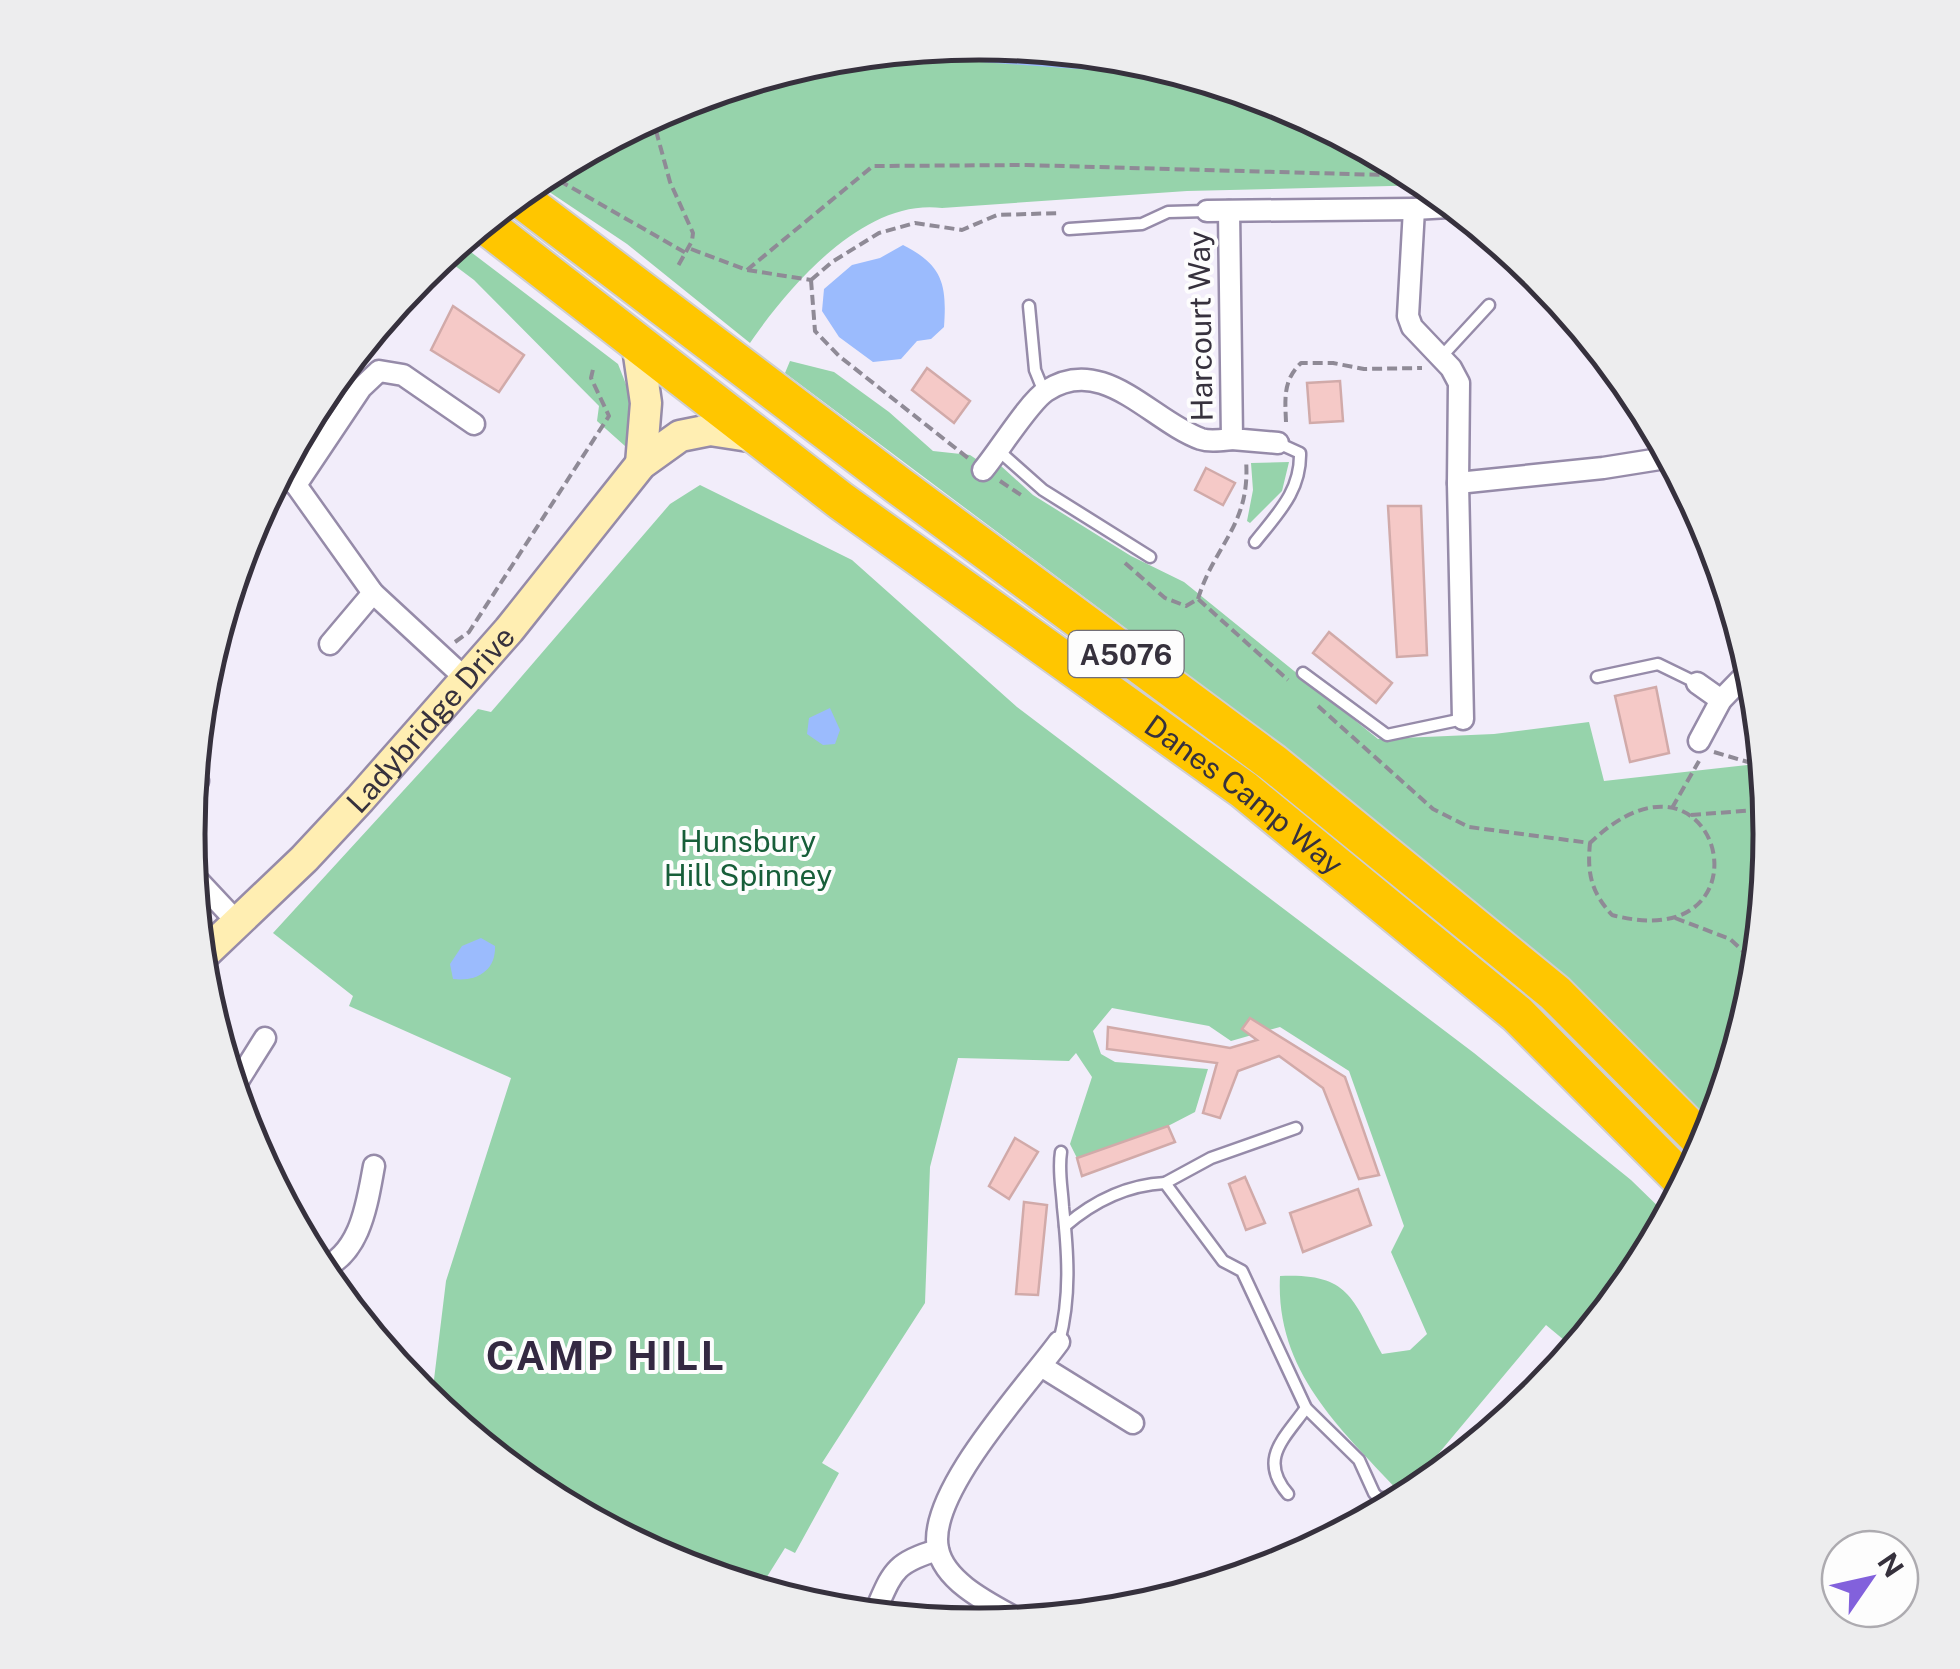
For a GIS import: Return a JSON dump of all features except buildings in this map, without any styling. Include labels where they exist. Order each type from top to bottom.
[{"type":"highway","name":"Danes Camp Way","points":[[529,206],[1273,763],[1556,994],[1695,1134]]},
{"type":"highway","name":"Danes Camp Way","points":[[494,232],[765,438],[841,501],[1244,790],[1517,1014],[1676,1174]]},
{"type":"street","name":"Harcourt Way","points":[[1207,212],[1435,208]]},
{"type":"street","points":[[1414,209],[1408,316],[1412,327],[1446,362],[1459,383],[1463,720]]},
{"type":"street","name":"Harcourt Way","points":[[1229,211],[1238,440]]},
{"type":"street","points":[[638,341],[646,403],[641,464]]},
{"type":"street","points":[[301,462],[379,371],[403,376],[474,424]]},
{"type":"street","name":"Harcourt Way","points":[[1044,392],[1066,381],[1085,379],[1107,384],[1203,440],[1282,445]]},
{"type":"street","points":[[983,470],[1044,392]]},
{"type":"street","name":"Ladybridge Drive","points":[[214,946],[316,846],[466,679],[641,464],[680,436],[710,430],[765,438]]},
{"type":"street","points":[[1458,483],[1657,459]]},
{"type":"street","points":[[291,480],[373,593],[466,679]]},
{"type":"street","points":[[330,644],[373,593]]},
{"type":"street","points":[[1699,740],[1721,700],[1739,681]]},
{"type":"street","points":[[1697,683],[1721,700]]},
{"type":"street","points":[[208,891],[238,923]]},
{"type":"street","points":[[244,1072],[265,1038]]},
{"type":"street","points":[[333,1260],[360,1229],[374,1166]]},
{"type":"street","points":[[1000,1608],[952,1574],[938,1550],[939,1520],[948,1494],[997,1419],[1059,1342]]},
{"type":"street","points":[[1042,1366],[1132,1423]]},
{"type":"street","points":[[879,1602],[893,1571],[913,1557],[938,1550]]},
{"type":"lane","points":[[1068,229],[1142,224],[1168,212],[1207,212]]},
{"type":"lane","points":[[1446,362],[1489,305]]},
{"type":"lane","points":[[1029,306],[1034,370],[1044,392]]},
{"type":"lane","points":[[1255,542],[1292,494],[1301,474],[1300,452],[1282,445]]},
{"type":"lane","points":[[998,451],[1043,490],[1150,557]]},
{"type":"lane","points":[[1596,677],[1658,664],[1697,683]]},
{"type":"lane","points":[[1303,673],[1387,736],[1463,720]]},
{"type":"lane","points":[[1065,1226],[1088,1206],[1139,1184],[1164,1183],[1211,1158],[1296,1128]]},
{"type":"lane","points":[[1059,1342],[1066,1318],[1068,1277],[1058,1173],[1061,1152]]},
{"type":"lane","points":[[1164,1183],[1223,1261],[1242,1271],[1306,1408],[1359,1460],[1379,1497]]},
{"type":"lane","points":[[1288,1494],[1273,1470],[1274,1454],[1306,1408]]},
{"type":"path","points":[[656,131],[670,182],[693,233],[678,266]]},
{"type":"path","points":[[746,270],[874,166],[1026,165],[1384,175]]},
{"type":"path","points":[[563,183],[687,251],[746,270],[812,280],[832,262],[879,233],[915,223],[962,230],[997,215],[1068,212]]},
{"type":"path","points":[[1282,445],[1289,374],[1301,364],[1333,363],[1364,369],[1446,362]]},
{"type":"path","points":[[439,654],[468,632],[609,416],[591,378],[594,364]]},
{"type":"path","points":[[1198,599],[1243,507],[1248,478],[1238,440]]},
{"type":"path","points":[[1672,808],[1705,749],[1751,763]]},
{"type":"path","points":[[1672,808],[1691,816],[1708,836],[1716,859],[1714,882],[1700,902],[1670,917],[1634,920],[1612,914],[1602,903],[1587,870],[1590,843],[1608,825],[1634,810],[1672,808]]},
{"type":"path","points":[[1433,809],[1469,828],[1590,843]]},
{"type":"path","points":[[1691,816],[1754,810]]},
{"type":"path","points":[[1670,917],[1730,939],[1745,953]]},
{"type":"green space","points":[[929,62],[1031,62],[1131,75],[1180,86],[1229,101],[1323,140],[1402,186],[1187,191],[913,209],[857,231],[831,250],[785,296],[750,343],[627,244],[549,192],[637,140],[731,101],[829,75]]},
{"type":"green space","points":[[470,251],[618,364],[633,402],[634,429],[625,446],[597,421],[599,406],[474,280],[455,266]]},
{"type":"green space","points":[[790,361],[834,372],[889,412],[933,451],[970,455],[994,471],[1001,466],[1033,495],[1131,556],[1184,582],[1378,739],[1494,734],[1589,722],[1604,781],[1751,765],[1754,834],[1748,936],[1728,1035],[1700,1119],[1344,799],[1168,660],[785,373]]},
{"type":"green space","points":[[1289,462],[1282,491],[1250,523],[1247,521],[1253,490],[1251,463]]},
{"type":"green space","name":"Hunsbury Hill Spinney","points":[[700,485],[852,560],[1017,707],[1474,1053],[1631,1180],[1659,1207],[1624,1265],[1565,1341],[1546,1325],[1430,1464],[1395,1487],[1317,1398],[1289,1342],[1281,1311],[1280,1276],[1303,1276],[1321,1279],[1346,1293],[1382,1354],[1410,1350],[1427,1334],[1391,1252],[1404,1226],[1349,1071],[1280,1027],[1231,1041],[1209,1026],[1112,1008],[1093,1031],[1101,1054],[1115,1062],[1208,1069],[1195,1112],[1168,1126],[1077,1158],[1070,1144],[1092,1077],[1076,1053],[1069,1061],[958,1058],[930,1167],[925,1303],[822,1463],[839,1473],[795,1553],[785,1548],[766,1579],[637,1529],[550,1478],[469,1417],[434,1383],[446,1281],[511,1078],[349,1006],[353,996],[273,933],[478,709],[491,712],[670,504]]},
{"type":"water","points":[[903,245],[927,260],[940,278],[944,327],[931,339],[917,341],[901,359],[873,362],[839,337],[822,311],[824,289],[852,265],[880,258]]},
{"type":"water","points":[[830,708],[840,730],[835,744],[823,745],[807,734],[809,718]]},
{"type":"water","points":[[481,938],[495,946],[488,968],[469,979],[453,979],[450,964],[462,946]]},
{"type":"waterway","points":[[1013,61],[1053,64]]},
{"type":"district","name":"CAMP HILL","points":[[606,1355]]}]
